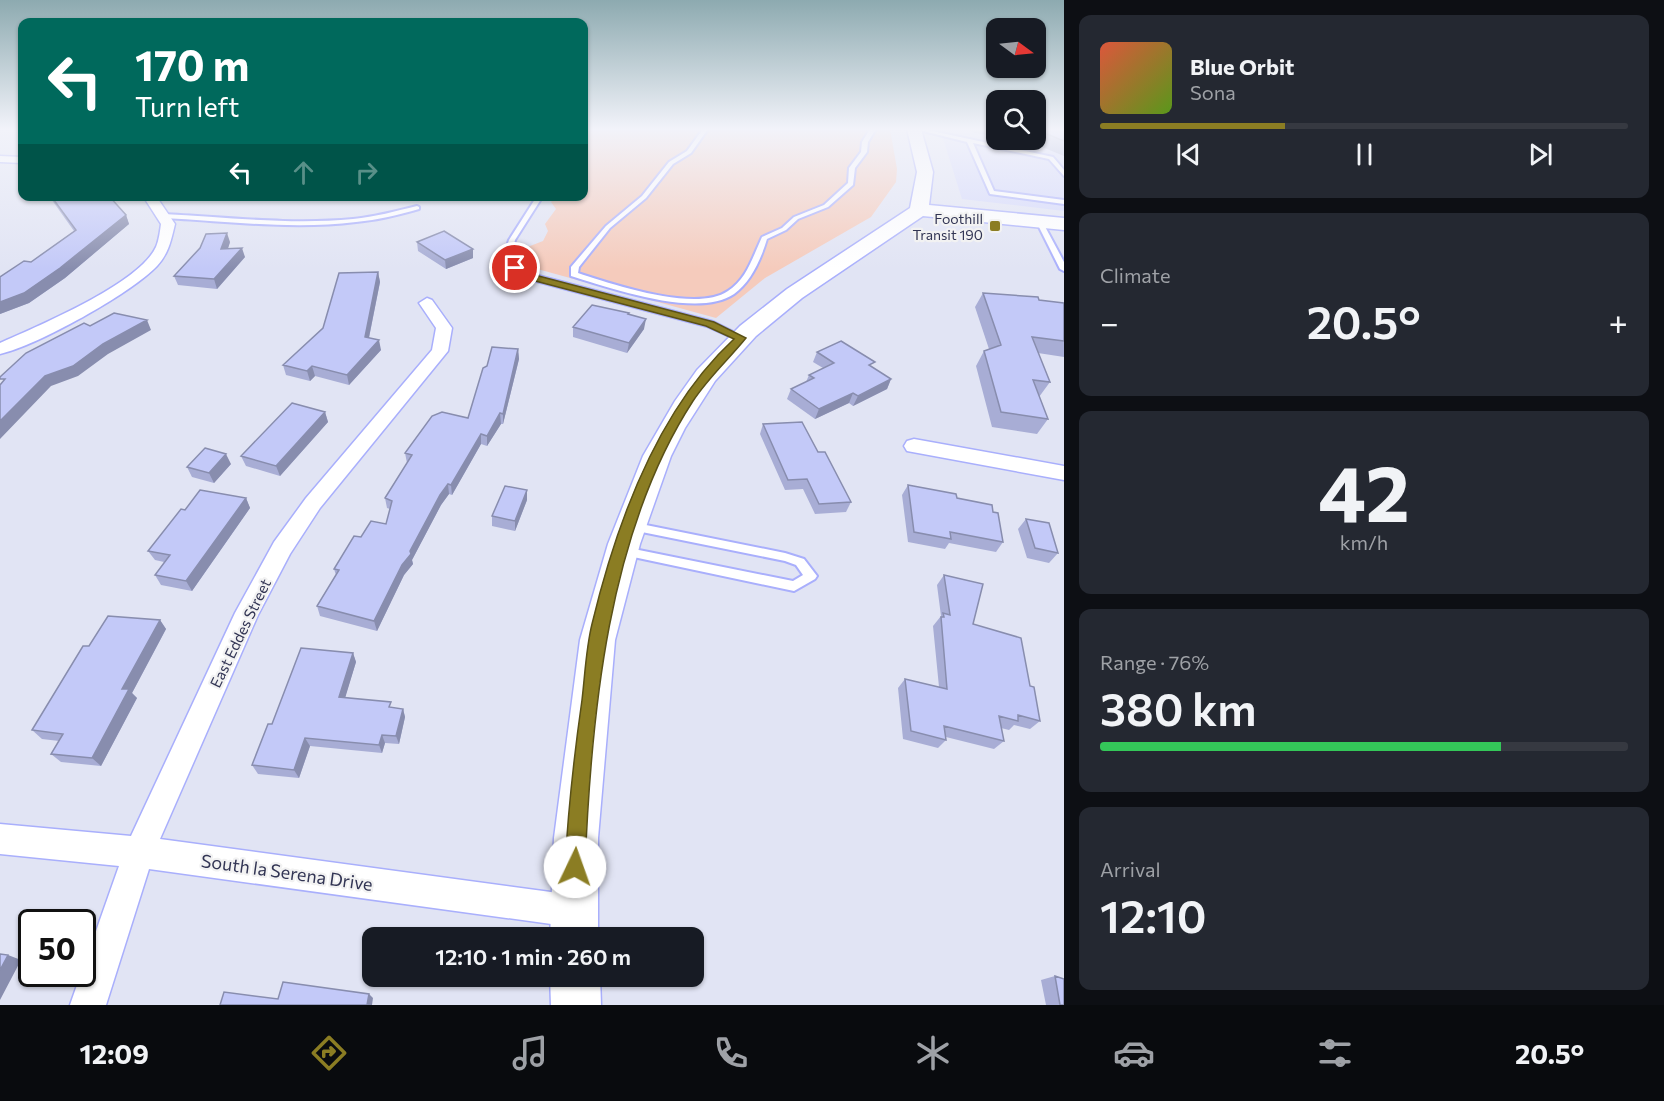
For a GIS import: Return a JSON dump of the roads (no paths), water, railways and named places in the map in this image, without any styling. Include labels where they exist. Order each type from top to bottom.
[{"type":"main road","points":[[919,210],[924,176]]},
{"type":"main road","points":[[573,924],[578,801],[600,625],[625,538],[655,460],[688,400],[725,353],[765,315],[805,285],[883,237],[919,210],[1064,224]]},
{"type":"main road","points":[[575,987],[576,1005]]},
{"type":"street","points":[[0,349],[93,304],[135,277],[162,248],[168,224],[152,201]]},
{"type":"street","name":"East Eddes Street","points":[[88,1005],[139,852],[247,613],[282,548],[354,451],[440,351],[444,328],[427,303]]},
{"type":"street","points":[[914,446],[1064,472]]},
{"type":"street","name":"South la Serena Drive","points":[[0,840],[139,852],[573,924]]},
{"type":"lane","points":[[661,176],[644,197],[608,227],[575,267],[574,274],[669,300],[723,297],[739,285],[758,257],[764,238],[784,229],[796,218],[826,206],[851,184],[852,176]]},
{"type":"lane","points":[[985,176],[993,193],[1064,202]]},
{"type":"lane","points":[[537,201],[512,240],[507,259],[515,268],[528,276],[710,324],[741,338]]},
{"type":"lane","points":[[163,216],[311,223],[389,217],[417,208]]},
{"type":"lane","points":[[1039,221],[1064,269]]},
{"type":"lane","points":[[625,538],[785,557],[800,562],[811,576],[794,586],[625,538]]},
{"type":"place","name":"Foothill Transit 190","points":[[995,226]]}]
